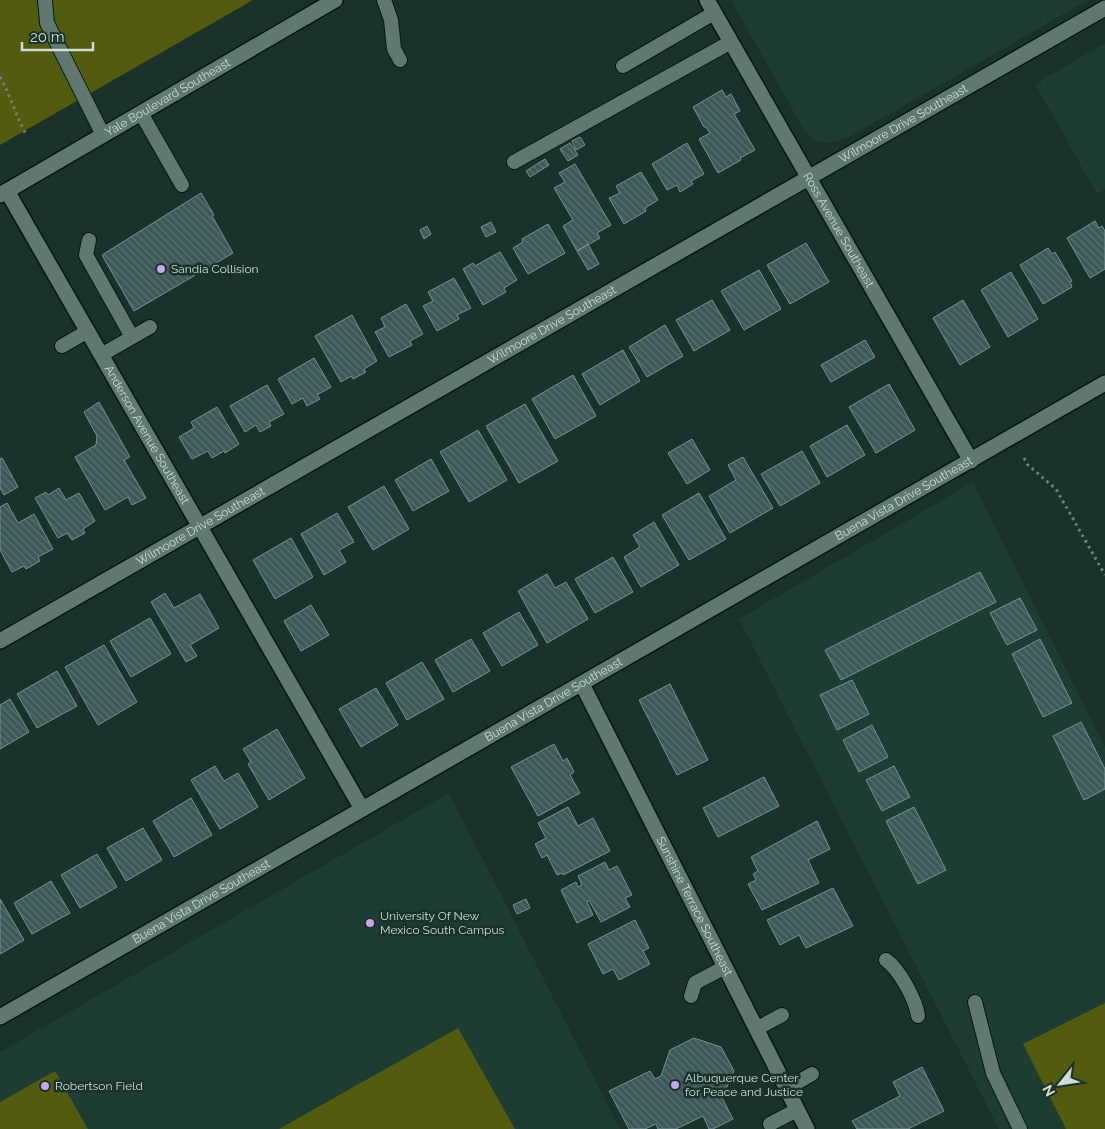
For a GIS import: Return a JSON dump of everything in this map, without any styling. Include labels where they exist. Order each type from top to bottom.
[{"type":"street","name":"Yale Boulevard Southeast","points":[[4,193],[335,0]]},
{"type":"street","name":"Ross Avenue Southeast","points":[[710,6],[971,461]]},
{"type":"street","name":"Wilmoore Drive Southeast","points":[[0,641],[1105,8]]},
{"type":"street","name":"Anderson Avenue Southeast","points":[[4,193],[88,331],[362,809]]},
{"type":"street","name":"Buena Vista Drive Southeast","points":[[0,1017],[1105,383]]},
{"type":"street","name":"Sunshine Terrace Southeast","points":[[582,684],[807,1129]]},
{"type":"lane","points":[[44,0],[47,23],[103,135]]},
{"type":"lane","points":[[384,0],[391,20],[394,49],[400,60]]},
{"type":"lane","points":[[622,66],[710,6]]},
{"type":"lane","points":[[514,162],[731,42]]},
{"type":"lane","points":[[141,113],[182,186]]},
{"type":"lane","points":[[89,240],[86,255],[132,338]]},
{"type":"lane","points":[[101,355],[150,327]]},
{"type":"lane","points":[[62,346],[88,331]]},
{"type":"lane","points":[[886,960],[895,966],[917,1008],[918,1016]]},
{"type":"lane","points":[[691,996],[695,983],[725,967]]},
{"type":"lane","points":[[975,1002],[993,1074],[1020,1129]]},
{"type":"lane","points":[[756,1029],[782,1015]]},
{"type":"lane","points":[[786,1089],[812,1074]]},
{"type":"lane","points":[[770,1124],[797,1110]]},
{"type":"path","points":[[0,77],[11,96],[16,116],[27,136]]},
{"type":"path","points":[[1024,458],[1028,465],[1056,489],[1105,575]]},
{"type":"shaded area","points":[[731,0],[1088,0],[851,136],[832,143],[815,141],[803,128]]},
{"type":"shaded area","points":[[1105,43],[1105,189],[1097,194],[1035,84]]},
{"type":"shaded area","points":[[973,482],[1105,747],[1105,1129],[999,1129],[739,619]]},
{"type":"shaded area","name":"University Of New Mexico South Campus","points":[[449,793],[620,1129],[0,1129],[0,1052]]},
{"type":"green space","points":[[0,0],[253,0],[0,145]]},
{"type":"green space","points":[[1105,1003],[1105,1129],[1066,1129],[1023,1044]]},
{"type":"green space","points":[[458,1028],[515,1129],[279,1129]]},
{"type":"green space","name":"Robertson Field","points":[[55,1071],[88,1129],[0,1129],[0,1102]]},
{"type":"building","points":[[722,90],[726,97],[731,94],[740,111],[734,114],[755,150],[718,173],[699,139],[710,133],[704,127],[693,107]]},
{"type":"building","points":[[580,137],[585,145],[576,150],[572,141]]},
{"type":"building","points":[[570,143],[578,155],[568,161],[560,149]]},
{"type":"building","points":[[687,143],[704,174],[691,181],[693,184],[680,192],[677,185],[667,190],[652,164]]},
{"type":"building","points":[[545,159],[549,165],[530,177],[526,171]]},
{"type":"building","points":[[575,164],[611,225],[597,233],[600,238],[577,251],[563,226],[573,220],[554,188],[565,182],[559,173]]},
{"type":"building","points":[[641,172],[658,200],[645,208],[646,211],[624,224],[609,198],[620,193],[616,186]]},
{"type":"building","points":[[201,193],[233,253],[134,311],[102,255]]},
{"type":"building","points":[[1095,221],[1099,228],[1102,226],[1105,231],[1105,269],[1090,278],[1067,238]]},
{"type":"building","points":[[491,222],[496,232],[486,237],[481,227]]},
{"type":"building","points":[[548,224],[565,253],[528,274],[513,248],[523,242],[522,239]]},
{"type":"building","points":[[427,226],[431,234],[424,239],[420,230]]},
{"type":"building","points":[[806,243],[829,282],[790,304],[767,265]]},
{"type":"building","points":[[588,244],[599,264],[588,270],[577,251]]},
{"type":"building","points":[[1048,248],[1052,254],[1055,252],[1072,281],[1070,282],[1072,287],[1043,304],[1020,265]]},
{"type":"building","points":[[500,252],[517,280],[504,288],[506,292],[483,305],[463,269],[473,263],[475,266]]},
{"type":"building","points":[[759,270],[781,309],[744,330],[721,291]]},
{"type":"building","points":[[1011,272],[1038,319],[1008,337],[981,290]]},
{"type":"building","points":[[454,278],[471,308],[457,315],[459,319],[437,331],[423,306],[433,301],[428,292]]},
{"type":"building","points":[[712,300],[730,330],[694,351],[676,320]]},
{"type":"building","points":[[963,300],[990,347],[960,365],[933,318]]},
{"type":"building","points":[[406,304],[423,334],[410,341],[412,345],[389,357],[375,332],[385,327],[381,318]]},
{"type":"building","points":[[352,315],[377,361],[364,369],[366,372],[353,379],[351,376],[341,382],[315,336]]},
{"type":"building","points":[[665,325],[683,356],[647,377],[629,347]]},
{"type":"building","points":[[865,340],[875,357],[831,382],[821,365]]},
{"type":"building","points":[[623,350],[640,381],[600,405],[582,374]]},
{"type":"building","points":[[314,358],[331,387],[317,395],[320,399],[307,406],[303,398],[292,404],[278,379]]},
{"type":"building","points":[[573,375],[596,416],[555,439],[532,399]]},
{"type":"building","points":[[889,384],[915,430],[876,453],[849,407]]},
{"type":"building","points":[[267,385],[284,414],[269,422],[271,426],[260,432],[256,425],[245,432],[230,406]]},
{"type":"building","points":[[99,402],[130,457],[124,460],[146,498],[132,505],[128,497],[105,510],[75,457],[96,445],[97,436],[84,412]]},
{"type":"building","points":[[525,404],[558,461],[519,483],[486,426]]},
{"type":"building","points":[[217,407],[239,444],[225,453],[224,451],[212,458],[208,451],[192,459],[179,437],[194,428],[191,422]]},
{"type":"building","points":[[847,425],[865,455],[827,477],[810,446]]},
{"type":"building","points":[[478,430],[507,480],[469,502],[440,452]]},
{"type":"building","points":[[692,439],[710,470],[687,484],[668,453]]},
{"type":"building","points":[[802,451],[820,483],[780,506],[761,474]]},
{"type":"building","points":[[743,457],[773,508],[730,533],[709,496],[736,480],[728,465]]},
{"type":"building","points":[[2,458],[18,487],[4,495],[0,488],[0,459]]},
{"type":"building","points":[[431,459],[449,491],[413,511],[395,480]]},
{"type":"building","points":[[384,486],[409,529],[373,550],[348,507]]},
{"type":"building","points":[[59,488],[66,500],[79,493],[95,521],[83,529],[85,533],[72,540],[67,533],[58,538],[35,498],[46,492],[48,495]]},
{"type":"building","points":[[699,493],[726,539],[689,560],[662,515]]},
{"type":"building","points":[[7,503],[18,523],[34,514],[53,549],[38,557],[40,561],[26,569],[24,566],[12,572],[0,550],[0,507]]},
{"type":"building","points":[[337,513],[354,542],[339,550],[346,562],[324,575],[301,534]]},
{"type":"building","points":[[654,522],[679,565],[641,587],[624,557],[640,547],[633,535]]},
{"type":"building","points":[[291,538],[313,577],[275,599],[253,560]]},
{"type":"building","points":[[613,557],[633,592],[595,613],[575,579]]},
{"type":"building","points":[[980,572],[996,602],[841,680],[825,650]]},
{"type":"building","points":[[547,574],[555,588],[566,582],[588,619],[547,643],[518,591]]},
{"type":"building","points":[[165,593],[174,608],[200,594],[219,628],[190,645],[197,656],[186,662],[151,602]]},
{"type":"building","points":[[1020,598],[1037,630],[1007,645],[990,613]]},
{"type":"building","points":[[311,605],[329,635],[301,651],[284,621]]},
{"type":"building","points":[[519,612],[538,645],[502,666],[483,633]]},
{"type":"building","points":[[150,618],[171,654],[131,677],[110,641]]},
{"type":"building","points":[[471,639],[490,671],[453,692],[435,660]]},
{"type":"building","points":[[1040,639],[1072,703],[1043,717],[1012,654]]},
{"type":"building","points":[[104,645],[137,702],[98,725],[65,667]]},
{"type":"building","points":[[422,662],[444,699],[407,720],[386,683]]},
{"type":"building","points":[[57,671],[77,706],[37,728],[17,694]]},
{"type":"building","points":[[852,680],[869,714],[837,730],[820,695]]},
{"type":"building","points":[[670,684],[708,760],[677,775],[639,700]]},
{"type":"building","points":[[376,688],[398,725],[361,747],[339,709]]},
{"type":"building","points":[[10,699],[29,732],[0,749],[0,705]]},
{"type":"building","points":[[1081,722],[1105,769],[1105,789],[1084,800],[1053,736]]},
{"type":"building","points":[[872,725],[888,757],[859,772],[843,740]]},
{"type":"building","points":[[277,729],[305,778],[269,800],[248,764],[251,762],[243,749]]},
{"type":"building","points":[[554,744],[563,761],[567,758],[574,772],[570,775],[580,793],[538,816],[511,767]]},
{"type":"building","points":[[215,766],[224,781],[238,773],[258,807],[220,829],[191,780]]},
{"type":"building","points":[[894,766],[910,797],[882,811],[866,780]]},
{"type":"building","points":[[764,777],[779,806],[718,837],[703,808]]},
{"type":"building","points":[[191,798],[212,835],[174,857],[153,821]]},
{"type":"building","points":[[568,807],[578,826],[593,818],[610,851],[563,875],[562,873],[557,875],[547,855],[542,858],[535,844],[546,838],[538,823]]},
{"type":"building","points":[[914,807],[946,870],[918,884],[886,821]]},
{"type":"building","points":[[817,821],[830,849],[808,860],[819,883],[762,910],[748,884],[756,880],[753,874],[758,871],[751,857]]},
{"type":"building","points":[[143,828],[162,860],[126,881],[107,848]]},
{"type":"building","points":[[97,854],[117,887],[80,908],[61,875]]},
{"type":"building","points":[[605,862],[609,870],[617,866],[632,895],[625,898],[630,907],[601,922],[589,900],[587,902],[593,915],[577,923],[561,890],[576,882],[578,887],[582,885],[578,876]]},
{"type":"building","points":[[51,881],[70,913],[32,934],[14,903]]},
{"type":"building","points":[[833,888],[853,926],[806,948],[799,935],[780,945],[767,920]]},
{"type":"building","points":[[0,899],[24,940],[0,954]]},
{"type":"building","points":[[526,899],[530,908],[517,914],[513,905]]},
{"type":"building","points":[[635,920],[649,948],[643,951],[650,964],[619,980],[613,969],[603,974],[588,944]]},
{"type":"building","name":"Albuquerque Center for Peace and Justice","points":[[694,1038],[721,1047],[734,1071],[722,1098],[733,1119],[713,1129],[709,1129],[703,1116],[676,1129],[658,1129],[656,1124],[645,1129],[629,1129],[609,1091],[650,1071],[655,1079],[661,1076],[670,1050]]},
{"type":"building","points":[[922,1067],[944,1111],[908,1129],[857,1129],[852,1121],[900,1096],[893,1082]]},
{"type":"place","name":"Sandia Collision","points":[[161,269]]},
{"type":"place","name":"University Of New Mexico South Campus","points":[[370,923]]},
{"type":"place","name":"Albuquerque Center for Peace and Justice","points":[[675,1085]]},
{"type":"place","name":"Robertson Field","points":[[45,1086]]}]
